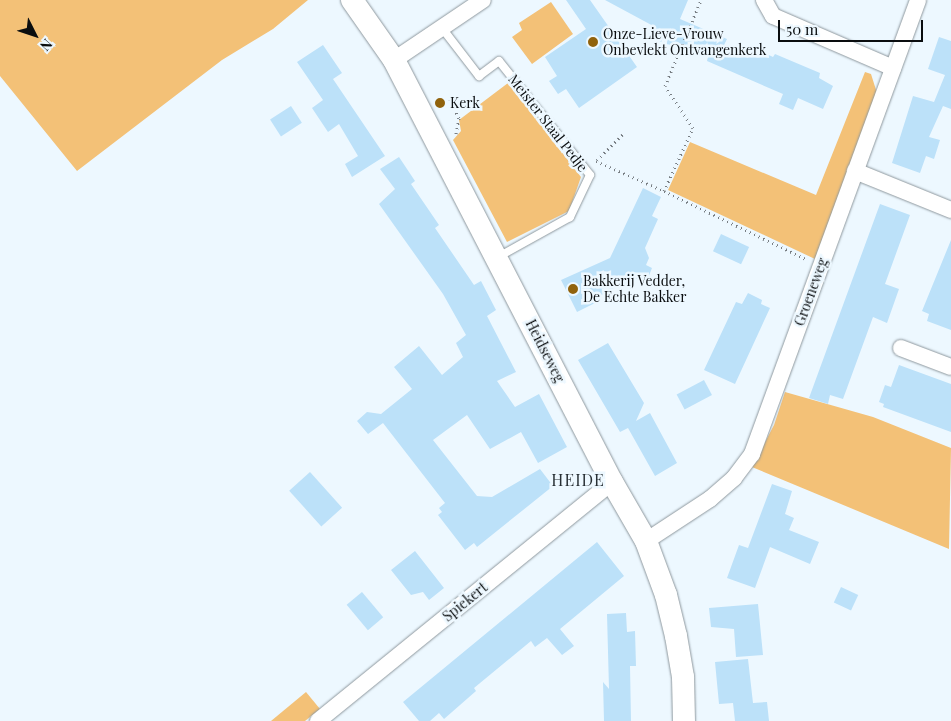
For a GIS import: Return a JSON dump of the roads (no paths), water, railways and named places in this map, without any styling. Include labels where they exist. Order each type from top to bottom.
[{"type":"street","name":"Heidseweg","points":[[352,0],[394,60],[612,482],[646,541],[666,594],[676,636],[683,677],[684,721]]},
{"type":"street","points":[[394,60],[483,0]]},
{"type":"street","points":[[764,0],[773,16],[893,68]]},
{"type":"street","name":"Groeneweg","points":[[646,541],[710,499],[734,478],[752,454],[918,0]]},
{"type":"street","points":[[855,171],[951,210]]},
{"type":"street","points":[[901,348],[951,366]]},
{"type":"street","name":"Spiekert","points":[[318,721],[612,482]]},
{"type":"lane","name":"Meister Staal Pedje","points":[[442,28],[479,76],[499,61],[590,175],[570,217],[497,258]]},
{"type":"place","name":"Onze-Lieve-Vrouw Onbevlekt Ontvangenkerk","points":[[593,42]]},
{"type":"place","name":"Kerk","points":[[440,103]]},
{"type":"place","name":"Bakkerij Vedder, De Echte Bakker","points":[[573,289]]},
{"type":"district","name":"HEIDE","points":[[578,480]]}]
